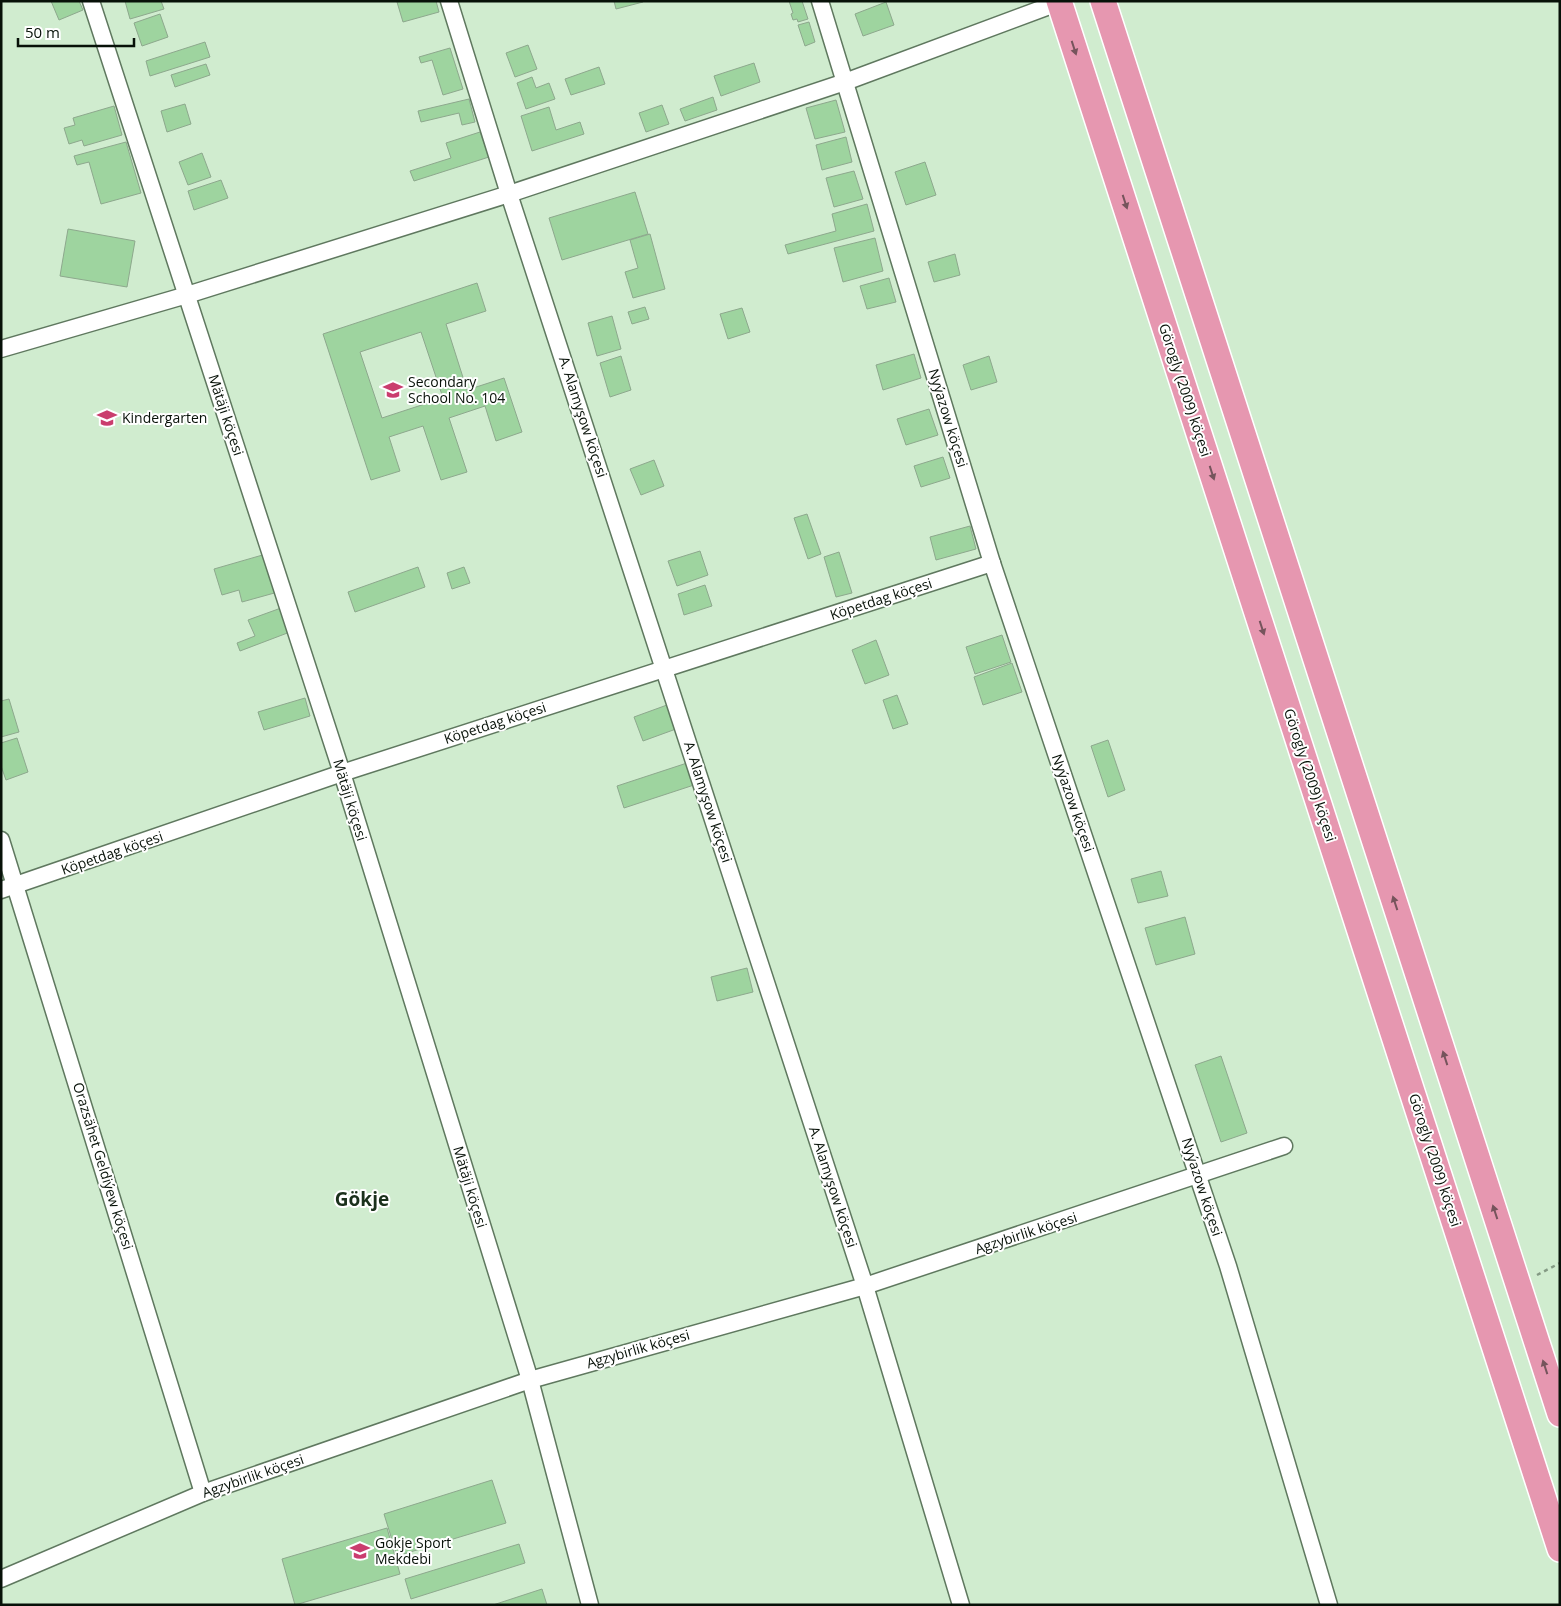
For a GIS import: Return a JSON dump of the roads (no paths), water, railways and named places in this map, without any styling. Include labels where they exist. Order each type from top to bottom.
[{"type":"main road","points":[[1102,1],[1560,1414]]},
{"type":"main road","name":"Görogly (2009) köçesi","points":[[1059,2],[1560,1549]]},
{"type":"street","name":"Mätäji köçesi","points":[[91,1],[342,773],[530,1380],[590,1605]]},
{"type":"street","name":"A. Alamyşow köçesi","points":[[449,1],[509,194],[865,1286],[961,1605]]},
{"type":"street","name":"Nyýazow köçesi","points":[[820,1],[992,563],[1231,1275],[1329,1605]]},
{"type":"street","points":[[1,349],[187,295],[509,194],[845,82],[1059,2]]},
{"type":"street","name":"Köpetdag köçesi","points":[[9,888],[342,773],[992,563]]},
{"type":"street","name":"Orazsähet Geldiýew köçesi","points":[[1,840],[9,888],[203,1493]]},
{"type":"street","name":"Agzybirlik köçesi","points":[[1,1580],[203,1493],[530,1380],[865,1286],[1199,1176],[1284,1146]]},
{"type":"place","name":"Secondary School No. 104","points":[[393,390]]},
{"type":"place","name":"Kindergarten","points":[[107,418]]},
{"type":"place","name":"Gokje Sport Mekdebi","points":[[360,1551]]},
{"type":"district","name":"Gökje","points":[[362,1199]]}]
